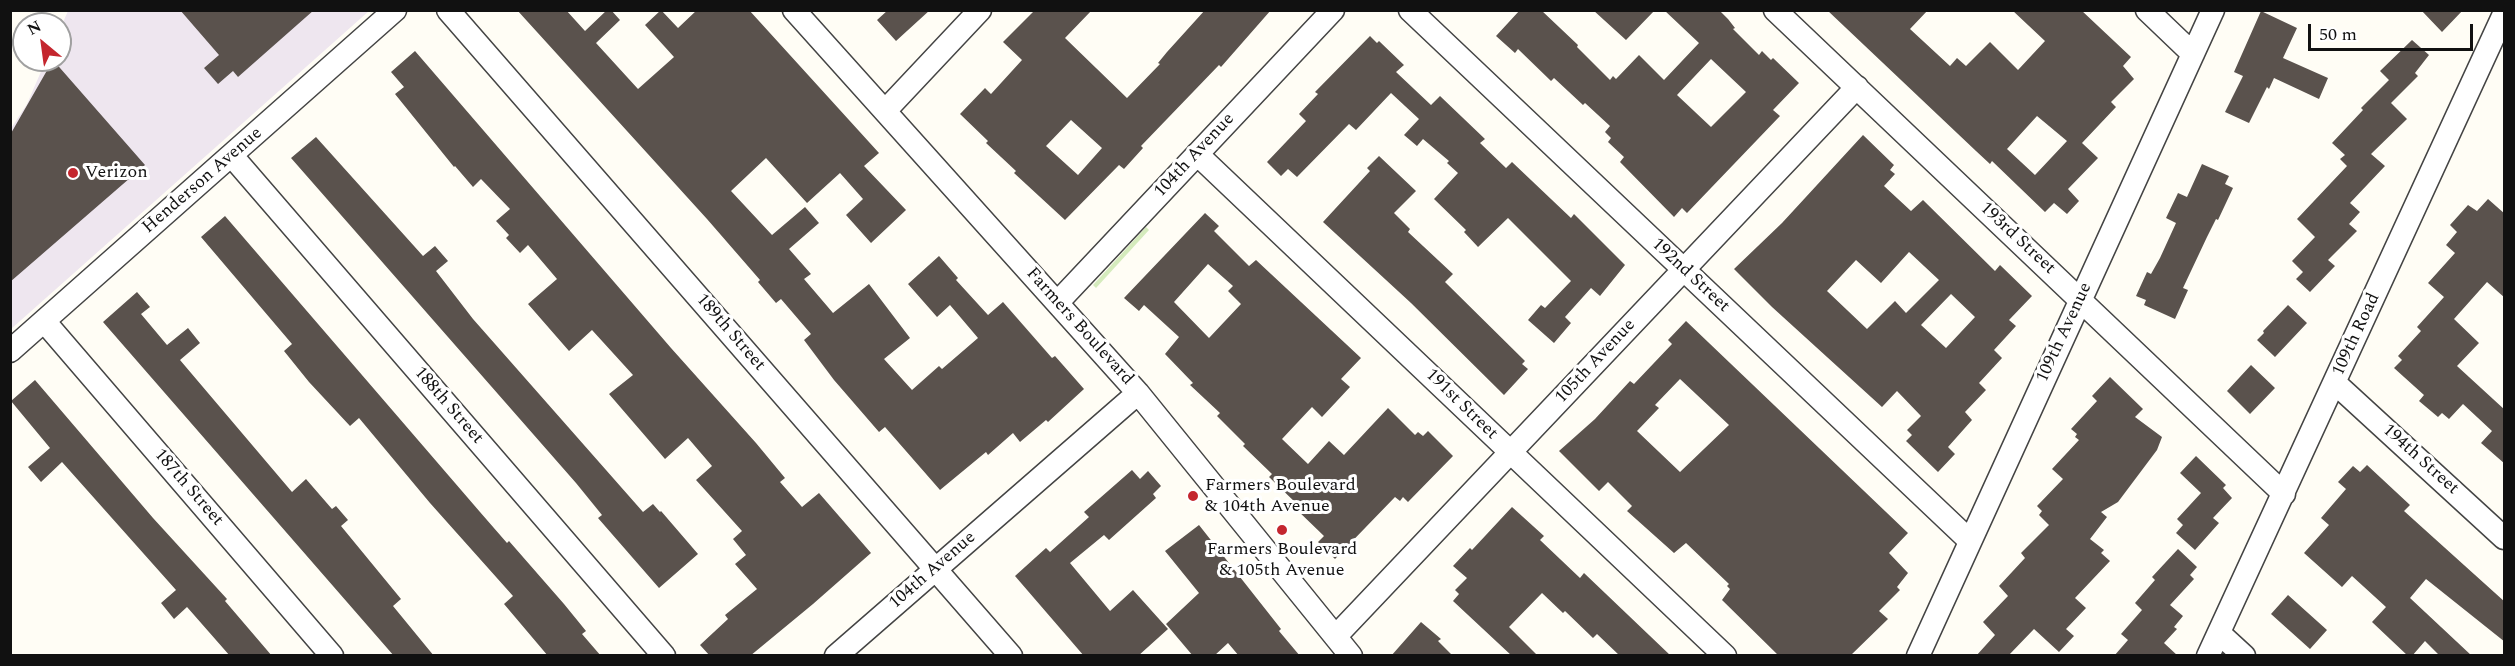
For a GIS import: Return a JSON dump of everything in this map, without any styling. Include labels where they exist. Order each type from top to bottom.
[{"type":"street","name":"Henderson Avenue","points":[[10,351],[395,10]]},
{"type":"street","name":"189th Street","points":[[448,10],[1011,656]]},
{"type":"street","name":"Farmers Boulevard","points":[[794,10],[1138,393],[1351,656]]},
{"type":"street","points":[[885,111],[981,10]]},
{"type":"street","name":"104th Avenue","points":[[1058,302],[1333,10]]},
{"type":"street","name":"192nd Street","points":[[1410,10],[1970,541]]},
{"type":"street","name":"193rd Street","points":[[1775,10],[2284,494]]},
{"type":"street","points":[[2147,10],[2193,54]]},
{"type":"street","name":"109th Avenue","points":[[1918,656],[2213,10]]},
{"type":"street","name":"109th Road","points":[[2208,656],[2505,14]]},
{"type":"street","name":"105th Avenue","points":[[1336,636],[1857,87]]},
{"type":"street","name":"191st Street","points":[[1197,154],[1725,656]]},
{"type":"street","name":"188th Street","points":[[232,156],[664,656]]},
{"type":"street","name":"187th Street","points":[[44,321],[332,656]]},
{"type":"street","name":"194th Street","points":[[2335,383],[2505,538]]},
{"type":"street","name":"104th Avenue","points":[[836,656],[1138,393]]},
{"type":"street","points":[[2219,633],[2244,656]]},
{"type":"shaded area","points":[[369,11],[11,329],[10,130],[27,104],[41,72],[72,72],[72,12],[68,12]]},
{"type":"green space","points":[[1146,227],[1149,230],[1096,288],[1093,285]]},
{"type":"building","points":[[180,10],[314,10],[238,77],[233,71],[218,84],[204,68],[219,55]]},
{"type":"building","points":[[517,10],[566,10],[585,31],[607,10],[611,10],[620,20],[596,43],[638,89],[674,57],[645,25],[661,10],[678,28],[697,10],[749,10],[879,153],[864,166],[906,210],[871,243],[846,215],[863,199],[840,173],[807,203],[766,158],[731,191],[772,235],[805,207],[819,223],[789,249],[811,274],[804,279],[833,313],[869,284],[910,338],[884,359],[912,390],[939,366],[942,369],[978,338],[950,305],[937,317],[908,284],[939,256],[958,278],[956,280],[988,315],[1003,302],[1052,358],[1055,356],[1084,389],[1048,422],[1046,420],[1020,442],[1013,433],[988,455],[986,452],[940,490],[885,427],[879,432],[834,380],[804,340],[811,334],[781,299],[776,303],[758,282],[760,280],[707,219]]},
{"type":"building","points":[[888,10],[930,10],[896,41],[877,20]]},
{"type":"building","points":[[1035,10],[1092,10],[1065,38],[1127,98],[1160,64],[1158,63],[1167,52],[1205,10],[1271,10],[1221,67],[1219,65],[1141,146],[1143,148],[1124,169],[1119,165],[1065,220],[1014,173],[1016,171],[960,114],[985,88],[991,94],[1022,60],[1003,42]],"holes":[[[1071,120],[1102,148],[1078,175],[1046,146]]]},
{"type":"building","points":[[1520,10],[1541,10],[1610,80],[1613,76],[1616,79],[1639,55],[1664,80],[1699,43],[1664,10],[1719,10],[1735,28],[1733,29],[1759,55],[1762,51],[1771,60],[1773,58],[1799,83],[1773,110],[1780,116],[1687,213],[1682,208],[1674,217],[1620,162],[1624,157],[1608,142],[1611,138],[1605,132],[1610,126],[1554,78],[1551,81],[1518,49],[1515,53],[1496,36]],"holes":[[[1711,59],[1746,92],[1711,127],[1677,95]]]},
{"type":"building","points":[[1593,10],[1655,10],[1626,40]]},
{"type":"building","points":[[1827,10],[1928,10],[1910,29],[1950,66],[1957,58],[1966,66],[1990,42],[2018,70],[2045,41],[2012,10],[2081,10],[2131,57],[2123,66],[2134,79],[2111,102],[2116,107],[2082,143],[2098,158],[2068,189],[2079,201],[2067,214],[2054,203],[2045,212],[1992,161],[1990,164]],"holes":[[[2037,116],[2067,141],[2035,175],[2007,149]]]},
{"type":"building","points":[[2421,10],[2463,10],[2442,32]]},
{"type":"building","points":[[2261,11],[2297,28],[2283,58],[2328,78],[2319,99],[2274,78],[2249,123],[2225,112],[2243,76],[2234,72]]},
{"type":"building","points":[[1370,36],[1377,43],[1379,41],[1404,65],[1396,72],[1431,105],[1440,96],[1485,139],[1480,143],[1506,168],[1512,162],[1571,218],[1574,214],[1625,265],[1600,296],[1591,288],[1565,317],[1571,323],[1554,343],[1528,320],[1541,305],[1545,308],[1571,281],[1508,218],[1478,247],[1464,232],[1466,230],[1434,199],[1458,173],[1447,163],[1449,161],[1423,139],[1417,146],[1404,135],[1419,119],[1391,93],[1356,130],[1349,124],[1297,177],[1288,169],[1281,176],[1267,162],[1306,121],[1299,114],[1318,94],[1315,92]]},
{"type":"building","points":[[2412,40],[2429,55],[2415,73],[2418,76],[2391,103],[2407,119],[2371,154],[2385,166],[2350,203],[2360,212],[2349,224],[2357,231],[2328,260],[2335,266],[2310,292],[2296,279],[2303,272],[2292,261],[2315,237],[2297,219],[2347,166],[2340,159],[2345,155],[2332,143],[2363,110],[2361,108],[2389,80],[2380,71]]},
{"type":"building","points":[[415,51],[756,443],[785,478],[780,482],[802,507],[819,493],[871,553],[750,656],[710,656],[700,645],[728,619],[725,615],[757,589],[735,564],[746,555],[733,539],[742,531],[696,480],[712,466],[688,438],[665,459],[609,394],[633,375],[592,330],[569,351],[528,304],[557,279],[528,245],[520,253],[506,238],[509,235],[496,221],[510,209],[481,179],[473,187],[395,94],[404,87],[391,72]]},
{"type":"building","name":"Verizon","points":[[46,72],[64,72],[145,165],[10,282],[10,135]]},
{"type":"building","points":[[1863,135],[1894,165],[1890,170],[1895,174],[1884,186],[1911,211],[1923,200],[1995,271],[2000,265],[2032,296],[2009,320],[2016,326],[1994,350],[2002,358],[1979,383],[1986,390],[1965,412],[1972,420],[1948,447],[1955,454],[1938,472],[1906,441],[1912,435],[1907,430],[1921,416],[1897,391],[1882,407],[1772,307],[1734,269],[1782,223]],"holes":[[[1909,252],[1939,280],[1906,313],[1895,301],[1867,329],[1827,291],[1856,260],[1881,283]],[[1951,294],[1975,317],[1946,348],[1921,325]]]},
{"type":"building","points":[[316,137],[423,256],[435,246],[448,261],[436,271],[473,319],[643,512],[653,504],[698,554],[659,588],[598,518],[602,515],[576,483],[291,158]]},
{"type":"building","points":[[1379,156],[1416,191],[1394,213],[1410,229],[1408,232],[1453,274],[1445,282],[1525,361],[1522,364],[1528,369],[1504,395],[1411,303],[1323,222],[1370,171],[1367,168]]},
{"type":"building","points":[[2202,164],[2229,176],[2225,184],[2233,188],[2183,288],[2188,290],[2175,319],[2144,305],[2146,300],[2136,296],[2147,272],[2151,274],[2160,258],[2176,223],[2166,218],[2178,193],[2187,197]]},
{"type":"building","points":[[2488,199],[2505,214],[2505,298],[2487,282],[2454,319],[2479,343],[2457,366],[2505,410],[2505,464],[2481,443],[2492,431],[2463,404],[2449,419],[2442,413],[2438,417],[2419,401],[2424,395],[2394,368],[2402,360],[2398,356],[2421,331],[2417,327],[2444,297],[2428,283],[2455,253],[2446,245],[2457,232],[2450,225],[2468,205],[2477,211]]},
{"type":"building","points":[[1205,213],[1219,226],[1214,231],[1249,266],[1256,260],[1361,358],[1341,379],[1350,387],[1322,417],[1312,407],[1282,439],[1308,464],[1329,441],[1344,455],[1388,408],[1415,435],[1418,432],[1423,436],[1428,431],[1453,456],[1408,502],[1403,497],[1400,501],[1395,497],[1335,559],[1318,542],[1324,536],[1295,508],[1298,505],[1269,477],[1272,474],[1243,446],[1245,444],[1217,416],[1220,413],[1190,385],[1193,383],[1165,354],[1179,337],[1144,305],[1139,311],[1124,298]],"holes":[[[1208,264],[1233,286],[1228,291],[1241,304],[1209,338],[1174,302]]]},
{"type":"building","points":[[225,216],[507,543],[509,541],[564,604],[586,631],[582,634],[601,656],[548,656],[504,604],[513,596],[430,503],[359,418],[350,426],[309,382],[284,351],[292,344],[201,237]]},
{"type":"building","points":[[137,292],[150,307],[141,314],[167,345],[188,328],[200,343],[180,360],[292,492],[306,479],[332,509],[336,506],[348,520],[341,526],[401,599],[393,606],[434,656],[394,656],[103,322]]},
{"type":"building","points":[[2288,305],[2307,323],[2275,357],[2257,340]]},
{"type":"building","points":[[1686,321],[1908,533],[1889,553],[1908,573],[1897,587],[1900,590],[1879,611],[1888,619],[1850,656],[1779,656],[1722,600],[1730,589],[1727,586],[1729,584],[1686,543],[1674,553],[1627,511],[1632,506],[1608,482],[1599,491],[1559,451],[1595,419],[1630,381],[1634,384],[1672,344],[1668,340]],"holes":[[[1680,379],[1729,425],[1680,472],[1637,431],[1659,408],[1655,405]]]},
{"type":"building","points":[[2251,365],[2275,388],[2250,414],[2227,391]]},
{"type":"building","points":[[2110,377],[2143,409],[2135,417],[2162,437],[2157,450],[2118,502],[2101,512],[2107,517],[2090,539],[2104,550],[2101,553],[2110,561],[2075,598],[2086,608],[2066,629],[2074,636],[2059,652],[2034,629],[2008,656],[1976,656],[1995,635],[1983,622],[2008,596],[1999,586],[2025,558],[2021,553],[2049,525],[2039,515],[2042,511],[2037,506],[2063,479],[2052,469],[2079,440],[2075,437],[2077,434],[2071,429],[2097,401],[2092,396]]},
{"type":"building","points":[[35,380],[153,518],[227,599],[225,601],[272,656],[230,656],[187,607],[174,619],[161,603],[176,590],[62,462],[41,482],[28,467],[50,448],[11,401]]},
{"type":"building","points":[[2196,456],[2226,485],[2223,488],[2232,498],[2213,518],[2219,523],[2195,550],[2176,533],[2183,525],[2177,519],[2201,493],[2180,473]]},
{"type":"building","points":[[2367,465],[2410,505],[2404,511],[2505,602],[2505,642],[2426,579],[2410,598],[2472,656],[2440,656],[2425,641],[2412,656],[2408,656],[2372,622],[2386,607],[2352,576],[2342,587],[2304,553],[2329,525],[2321,518],[2346,489],[2338,482],[2353,466],[2360,472]]},
{"type":"building","points":[[1132,470],[1140,479],[1148,471],[1161,486],[1153,494],[1156,498],[1109,540],[1104,535],[1070,563],[1110,611],[1133,590],[1168,629],[1138,656],[1084,656],[1015,576],[1046,548],[1050,552],[1089,517],[1084,512]]},
{"type":"building","points":[[1512,507],[1544,536],[1540,540],[1580,578],[1584,573],[1671,656],[1620,656],[1597,634],[1593,638],[1542,593],[1509,627],[1538,656],[1512,656],[1453,601],[1459,594],[1455,590],[1467,578],[1453,566],[1470,548],[1472,550]]},
{"type":"building","points":[[1199,525],[1300,656],[1239,656],[1228,643],[1214,656],[1193,656],[1166,624],[1199,593],[1165,551]]},
{"type":"building","points":[[2178,549],[2197,567],[2190,575],[2194,579],[2170,605],[2183,616],[2174,627],[2177,629],[2164,643],[2178,656],[2114,656],[2128,640],[2121,634],[2142,610],[2135,603],[2155,580],[2152,577]]},
{"type":"building","points":[[2288,595],[2327,630],[2310,649],[2271,614]]},
{"type":"building","points":[[1421,622],[1441,639],[1438,641],[1453,656],[1391,656]]},
{"type":"place","name":"Verizon","points":[[73,173]]},
{"type":"place","name":"Farmers Boulevard & 104th Avenue","points":[[1193,496]]},
{"type":"place","name":"Farmers Boulevard & 105th Avenue","points":[[1282,530]]}]
